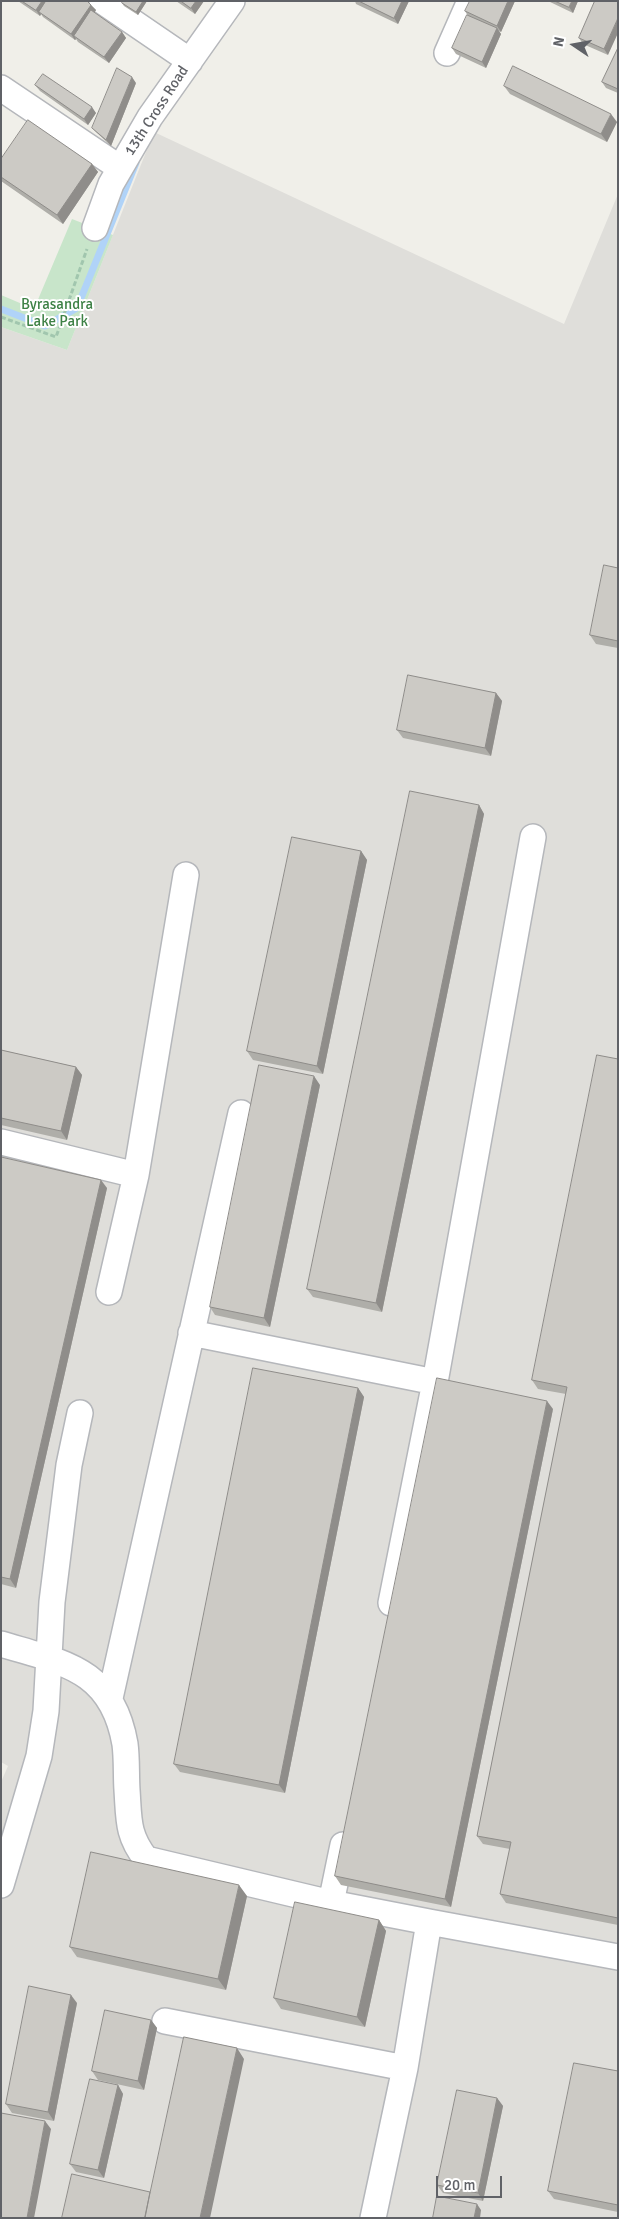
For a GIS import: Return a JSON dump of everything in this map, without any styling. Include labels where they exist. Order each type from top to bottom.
[{"type":"street","points":[[102,1],[190,61]]},
{"type":"street","name":"13th Cross Road","points":[[95,228],[111,184],[150,117],[232,1]]},
{"type":"street","points":[[447,53],[470,1]]},
{"type":"street","points":[[1,88],[120,168]]},
{"type":"street","points":[[387,1623],[435,1382],[533,837]]},
{"type":"street","points":[[109,1292],[136,1175],[186,874]]},
{"type":"street","points":[[110,1698],[241,1113]]},
{"type":"street","points":[[1,1142],[136,1175]]},
{"type":"street","points":[[191,1333],[435,1382]]},
{"type":"street","points":[[1,1884],[39,1756],[46,1711],[48,1658],[69,1465],[80,1413]]},
{"type":"street","points":[[1,1644],[69,1665],[91,1677],[110,1698],[125,1744],[129,1822],[134,1844],[146,1859],[331,1903],[618,1957]]},
{"type":"street","points":[[331,1903],[347,1826]]},
{"type":"street","points":[[373,2218],[406,2068],[430,1922]]},
{"type":"street","points":[[165,2021],[406,2068]]},
{"type":"path","points":[[1,317],[56,336],[95,228]]},
{"type":"shaded area","points":[[154,132],[564,324],[618,194],[618,2218],[1,2218],[1,1782],[8,1766],[1,1762],[1,327],[67,350]]},
{"type":"green space","name":"Byrasandra Lake Park","points":[[72,219],[113,235],[67,350],[1,327],[1,295],[34,309]]},
{"type":"building","points":[[22,1],[42,1],[36,10]]},
{"type":"building","points":[[46,1],[87,1],[91,5],[71,34],[39,12]]},
{"type":"building","points":[[123,1],[143,1],[136,12],[122,3]]},
{"type":"building","points":[[181,1],[196,1],[191,8]]},
{"type":"building","points":[[359,1],[402,1],[394,18]]},
{"type":"building","points":[[470,1],[508,1],[497,26],[465,11]]},
{"type":"building","points":[[555,1],[572,1],[569,7]]},
{"type":"building","points":[[595,1],[618,1],[618,18],[604,49],[579,38]]},
{"type":"building","points":[[91,10],[122,32],[104,57],[74,36]]},
{"type":"building","points":[[467,15],[497,28],[482,62],[452,48]]},
{"type":"building","points":[[618,48],[618,89],[602,82]]},
{"type":"building","points":[[513,66],[611,114],[601,134],[504,86]]},
{"type":"building","points":[[117,68],[132,77],[106,140],[92,128]]},
{"type":"building","points":[[43,74],[92,107],[84,119],[35,85]]},
{"type":"building","points":[[28,120],[92,164],[57,215],[1,177],[1,159]]},
{"type":"building","points":[[604,565],[618,568],[618,641],[590,635]]},
{"type":"building","points":[[408,675],[496,693],[485,748],[397,730]]},
{"type":"building","points":[[410,791],[479,805],[376,1303],[307,1289]]},
{"type":"building","points":[[292,837],[361,851],[317,1066],[247,1051]]},
{"type":"building","points":[[1,1050],[76,1067],[61,1131],[1,1118]]},
{"type":"building","points":[[597,1055],[618,1059],[618,1918],[500,1894],[511,1842],[477,1836],[567,1387],[532,1380]]},
{"type":"building","points":[[259,1065],[314,1076],[264,1318],[210,1307]]},
{"type":"building","points":[[1,1157],[101,1180],[10,1579],[1,1577]]},
{"type":"building","points":[[253,1368],[358,1388],[279,1785],[174,1764]]},
{"type":"building","points":[[437,1378],[547,1401],[445,1899],[335,1876]]},
{"type":"building","points":[[91,1852],[239,1885],[218,1979],[70,1947]]},
{"type":"building","points":[[295,1902],[379,1920],[357,2017],[274,1998]]},
{"type":"building","points":[[29,1986],[71,1995],[48,2112],[6,2104]]},
{"type":"building","points":[[105,2010],[151,2020],[138,2081],[92,2071]]},
{"type":"building","points":[[184,2037],[237,2048],[200,2218],[145,2218]]},
{"type":"building","points":[[574,2063],[618,2071],[618,2205],[548,2191]]},
{"type":"building","points":[[90,2079],[118,2085],[98,2170],[70,2164]]},
{"type":"building","points":[[457,2090],[497,2098],[478,2193],[437,2185]]},
{"type":"building","points":[[1,2113],[45,2121],[27,2218],[1,2218]]},
{"type":"building","points":[[72,2174],[150,2192],[145,2218],[62,2218]]},
{"type":"building","points":[[437,2196],[477,2204],[474,2218],[433,2218]]},
{"type":"waterway","points":[[1,309],[45,326],[77,308],[136,163]]}]
